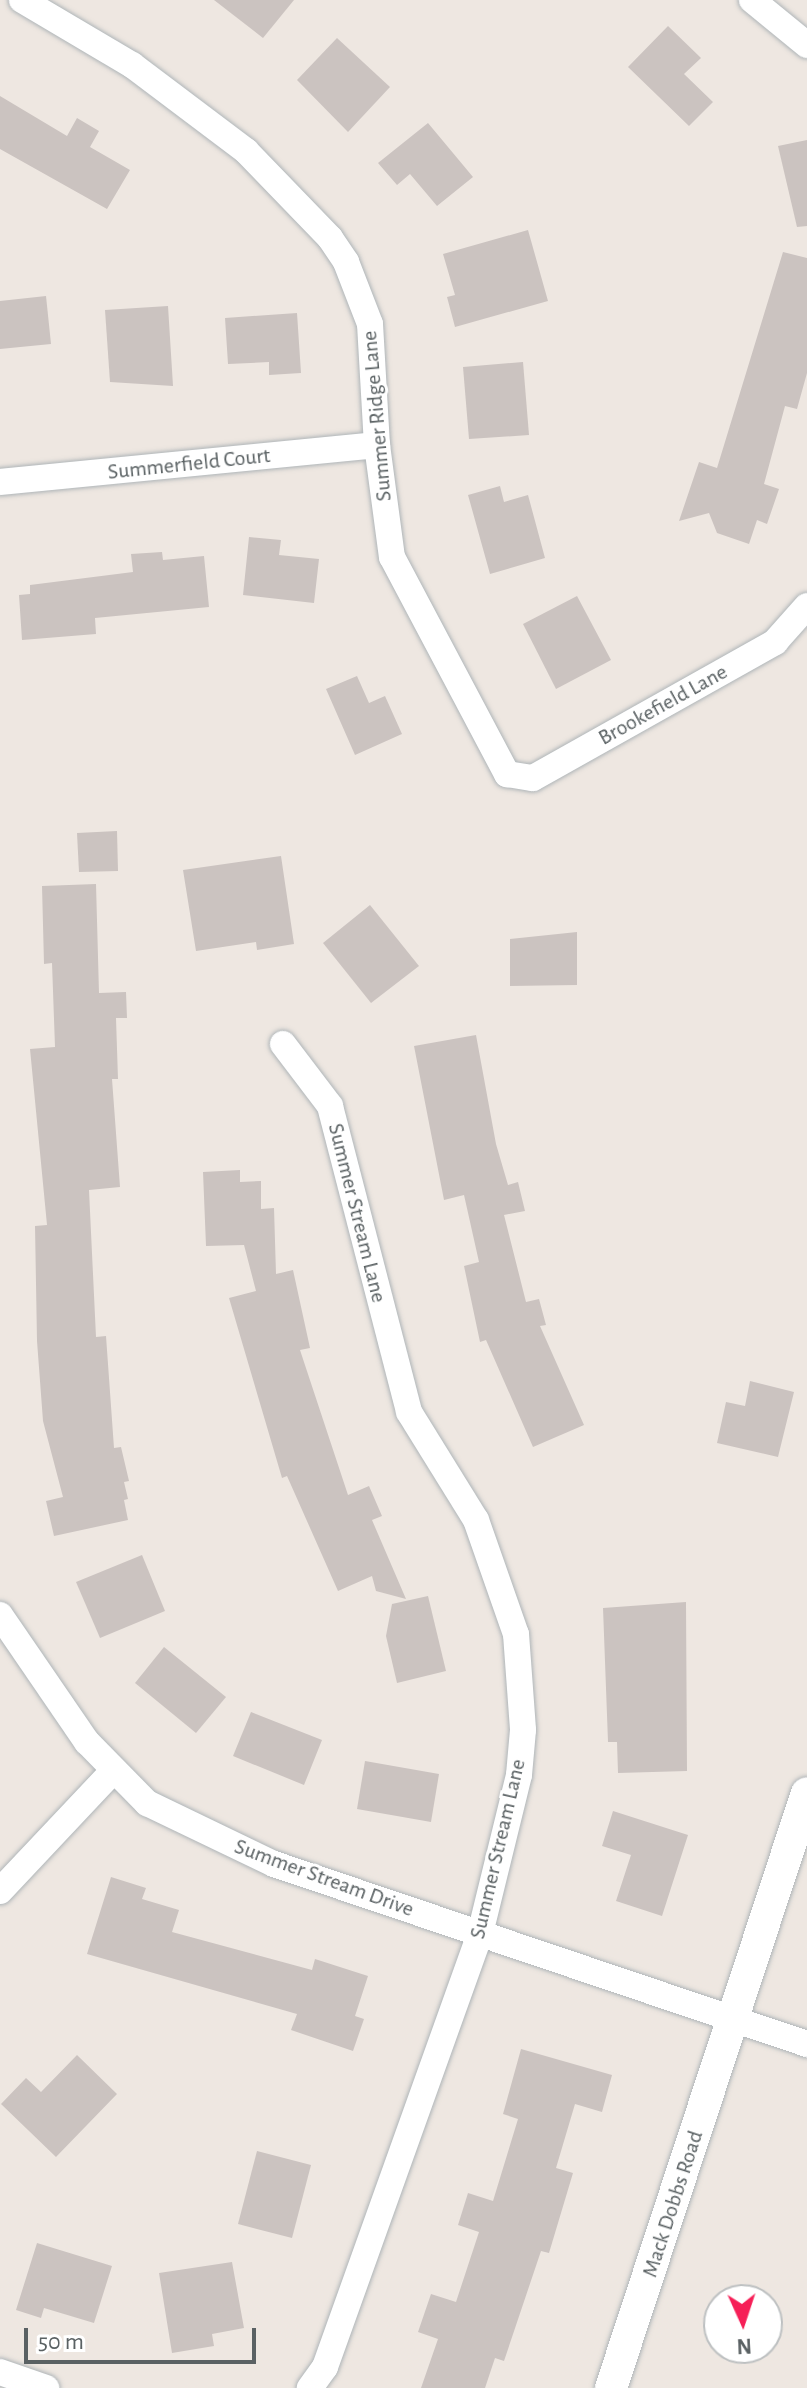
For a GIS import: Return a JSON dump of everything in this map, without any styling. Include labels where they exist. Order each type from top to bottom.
[{"type":"street","name":"Summer Ridge Lane","points":[[22,0],[86,35],[175,96],[246,151],[330,238],[358,286],[370,324],[377,445],[399,578],[507,774]]},
{"type":"street","points":[[752,0],[807,45]]},
{"type":"street","name":"Summerfield Court","points":[[0,482],[377,445]]},
{"type":"street","name":"Brookefield Lane","points":[[507,774],[533,778],[547,771],[775,642],[807,606]]},
{"type":"street","name":"Summer Stream Lane","points":[[283,1044],[330,1106],[409,1412],[476,1520],[516,1634],[523,1730],[519,1775],[480,1934],[325,2367],[310,2388]]},
{"type":"street","name":"Summer Stream Drive","points":[[0,1615],[87,1742],[147,1803],[274,1864],[807,2044]]},
{"type":"street","points":[[0,1891],[114,1770]]},
{"type":"street","name":"Mack Dobbs Road","points":[[611,2388],[807,1793]]},
{"type":"street","points":[[0,2372],[46,2388]]},
{"type":"building","points":[[214,0],[294,0],[263,38]]},
{"type":"building","points":[[668,26],[701,58],[684,74],[713,102],[689,126],[628,67]]},
{"type":"building","points":[[337,38],[390,87],[348,132],[297,80]]},
{"type":"building","points":[[0,96],[67,136],[77,118],[99,131],[90,147],[130,170],[107,209],[0,149]]},
{"type":"building","points":[[428,123],[473,177],[437,206],[410,174],[397,185],[378,163]]},
{"type":"building","points":[[807,140],[807,226],[797,227],[778,146]]},
{"type":"building","points":[[528,230],[548,301],[455,327],[447,297],[455,295],[443,254]]},
{"type":"building","points":[[783,252],[807,258],[807,373],[797,409],[785,406],[764,484],[779,489],[767,524],[757,520],[749,544],[717,533],[709,513],[679,521],[699,462],[717,468]]},
{"type":"building","points":[[46,296],[51,344],[0,349],[0,301]]},
{"type":"building","points":[[168,306],[173,386],[110,382],[105,310]]},
{"type":"building","points":[[297,313],[301,373],[269,375],[269,362],[228,364],[225,318]]},
{"type":"building","points":[[523,362],[529,435],[469,439],[463,367]]},
{"type":"building","points":[[500,486],[504,502],[528,495],[545,558],[490,574],[468,495]]},
{"type":"building","points":[[249,537],[281,540],[279,555],[319,559],[314,603],[243,595]]},
{"type":"building","points":[[162,552],[163,560],[204,556],[209,607],[95,618],[96,634],[22,640],[19,595],[30,594],[30,585],[133,572],[131,554]]},
{"type":"building","points":[[577,596],[611,660],[556,689],[523,624]]},
{"type":"building","points":[[357,676],[369,703],[385,696],[402,734],[355,755],[326,689]]},
{"type":"building","points":[[117,831],[118,871],[79,872],[77,833]]},
{"type":"building","points":[[281,856],[294,944],[257,950],[256,942],[196,951],[183,870]]},
{"type":"building","points":[[96,884],[99,993],[126,992],[127,1018],[116,1018],[118,1079],[112,1079],[120,1187],[89,1190],[96,1337],[106,1336],[114,1448],[121,1447],[129,1481],[124,1482],[128,1520],[54,1536],[46,1501],[63,1497],[43,1421],[37,1341],[35,1226],[47,1225],[30,1049],[55,1047],[52,963],[44,964],[42,886]]},
{"type":"building","points":[[370,905],[419,966],[371,1003],[323,943]]},
{"type":"building","points":[[577,932],[577,985],[510,986],[510,939]]},
{"type":"building","points":[[476,1035],[496,1144],[508,1185],[518,1182],[525,1211],[504,1215],[526,1302],[539,1299],[546,1325],[540,1326],[584,1425],[533,1447],[486,1340],[480,1342],[464,1266],[479,1262],[464,1195],[444,1200],[414,1046]]},
{"type":"building","points":[[240,1170],[240,1182],[261,1181],[261,1209],[274,1208],[276,1274],[293,1270],[310,1348],[300,1350],[348,1495],[369,1486],[382,1516],[372,1520],[406,1599],[376,1591],[372,1576],[338,1591],[287,1476],[282,1478],[229,1298],[256,1291],[244,1245],[206,1246],[203,1172]]},
{"type":"building","points":[[750,1381],[794,1392],[778,1457],[717,1443],[726,1402],[745,1406]]},
{"type":"building","points":[[142,1555],[165,1611],[100,1638],[76,1582]]},
{"type":"building","points":[[428,1596],[446,1671],[397,1683],[386,1636],[392,1604]]},
{"type":"building","points":[[686,1602],[687,1771],[618,1773],[617,1742],[608,1742],[603,1608]]},
{"type":"building","points":[[164,1647],[226,1697],[196,1733],[135,1683]]},
{"type":"building","points":[[251,1712],[322,1740],[304,1785],[233,1756]]},
{"type":"building","points":[[365,1761],[439,1774],[431,1822],[357,1809]]},
{"type":"building","points":[[613,1811],[688,1835],[662,1916],[616,1901],[631,1855],[602,1846]]},
{"type":"building","points":[[111,1877],[146,1888],[142,1899],[179,1910],[172,1932],[312,1970],[315,1959],[368,1976],[355,2016],[364,2019],[353,2051],[291,2030],[297,2014],[87,1954]]},
{"type":"building","points":[[521,2049],[612,2075],[602,2112],[575,2104],[556,2168],[573,2173],[549,2253],[541,2251],[504,2361],[495,2358],[485,2388],[421,2388],[438,2339],[418,2332],[431,2294],[456,2302],[479,2232],[458,2225],[468,2193],[493,2201],[518,2119],[503,2114]]},
{"type":"building","points":[[77,2055],[117,2094],[56,2157],[1,2104],[26,2078],[41,2092]]},
{"type":"building","points":[[257,2151],[311,2165],[292,2238],[238,2224]]},
{"type":"building","points":[[37,2243],[112,2266],[94,2323],[44,2308],[41,2318],[16,2310]]},
{"type":"building","points":[[232,2262],[244,2328],[212,2334],[214,2346],[172,2353],[159,2273]]}]
